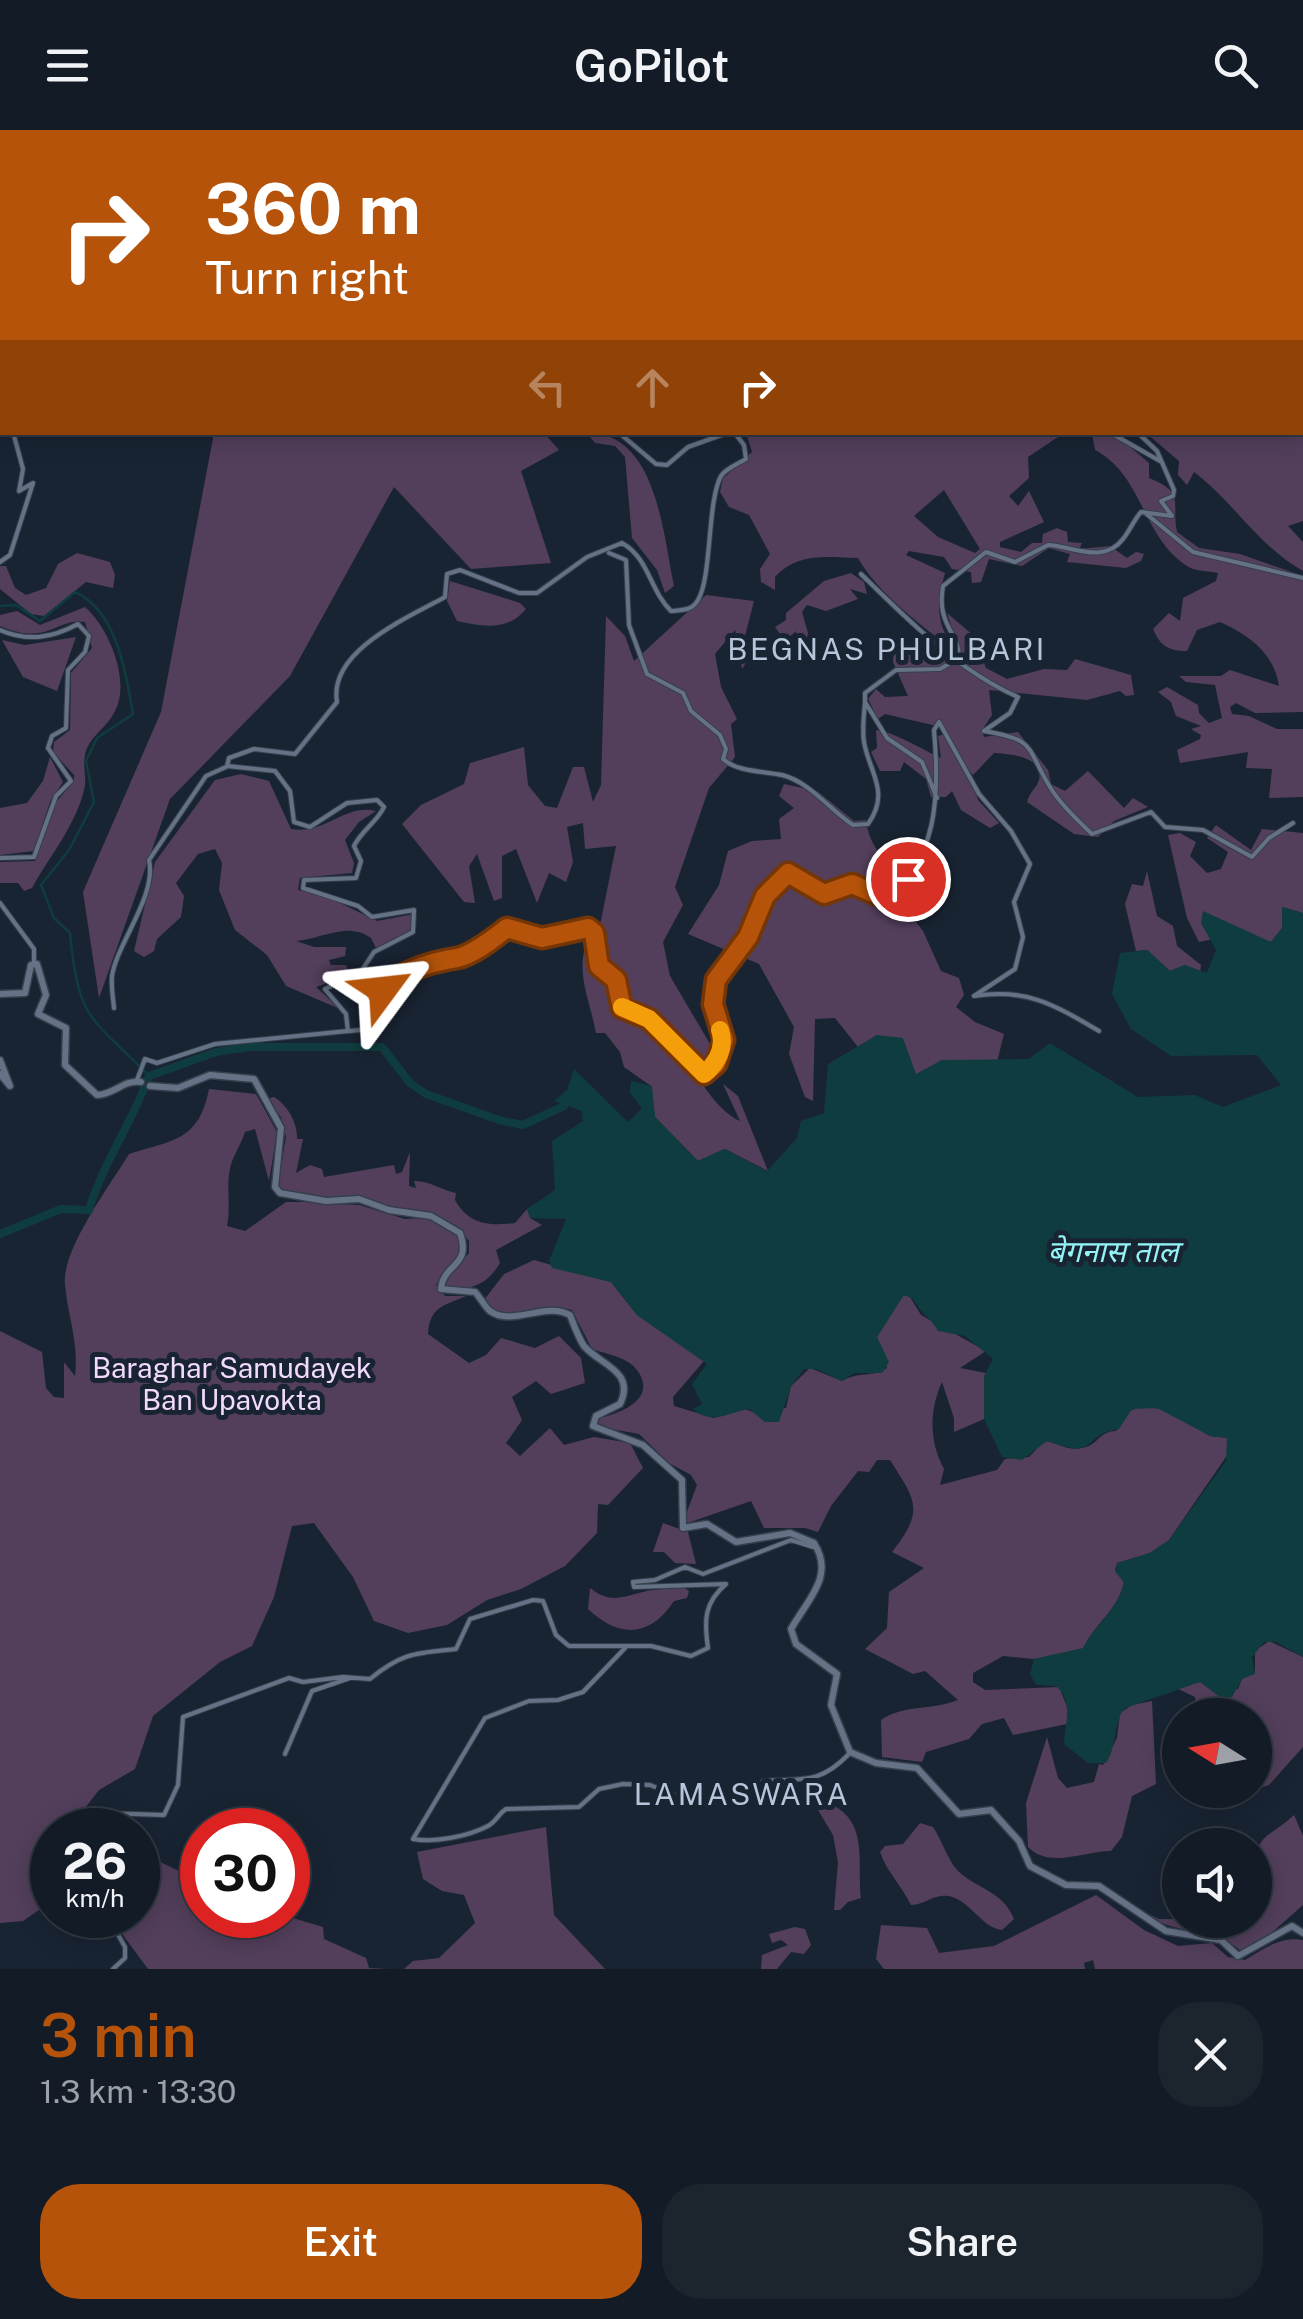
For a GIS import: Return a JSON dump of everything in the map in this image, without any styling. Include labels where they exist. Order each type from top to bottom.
[{"type":"main road","points":[[0,994],[25,993],[34,964]]},
{"type":"main road","points":[[34,964],[46,995],[38,1014],[66,1028],[64,1065],[97,1095],[143,1083],[178,1088],[210,1075],[254,1079],[280,1128],[275,1187],[280,1192],[326,1201],[359,1199],[389,1210],[431,1216],[460,1233],[464,1246],[461,1261],[443,1278],[442,1289],[475,1292],[490,1311],[501,1315],[558,1310],[570,1315],[582,1344],[617,1370],[623,1382],[620,1404],[596,1416],[594,1426],[636,1441],[682,1480],[686,1491],[683,1528],[707,1524],[736,1542],[790,1533],[808,1538],[824,1564],[821,1582],[791,1628],[796,1644],[836,1674],[831,1704],[850,1752],[876,1763],[918,1768],[959,1814],[991,1810],[1019,1841],[1030,1866],[1066,1885],[1099,1886],[1166,1931],[1221,1940],[1238,1956],[1292,1926],[1303,1933]]},
{"type":"main road","points":[[0,1060],[10,1086],[0,1074]]},
{"type":"street","points":[[0,562],[10,555],[32,482],[18,491],[23,469],[15,435]]},
{"type":"street","points":[[622,435],[656,464],[667,465],[688,448],[724,435]]},
{"type":"street","points":[[227,766],[229,758],[254,749],[295,754],[338,702],[334,687],[342,670],[376,636],[445,598],[446,574],[460,570],[520,593],[537,593],[587,557],[622,543],[629,547],[670,611],[686,610],[698,602],[717,504],[715,492],[723,472],[746,458],[744,445],[735,435]]},
{"type":"street","points":[[1114,435],[1160,461]]},
{"type":"street","points":[[1140,435],[1154,447],[1174,492],[1161,504],[1174,514],[1144,512]]},
{"type":"street","points":[[1144,512],[1193,552],[1303,578]]},
{"type":"street","points":[[959,658],[960,652],[942,620],[942,594],[945,583],[971,561],[988,552],[1018,561],[1048,544],[1084,554],[1105,551],[1116,547],[1144,512]]},
{"type":"street","points":[[606,552],[626,560],[629,624],[646,674],[683,693],[698,720],[720,736],[726,748],[723,759],[732,768],[796,781],[853,825],[868,824],[877,803],[878,775],[864,741],[866,692],[896,670],[940,669],[959,658]]},
{"type":"street","points":[[861,574],[902,618],[959,658],[984,684],[1018,697],[1010,713],[984,731],[1011,734],[1022,741],[1044,770],[1050,789],[1092,834],[1151,812],[1165,826],[1204,830],[1252,858],[1269,838],[1292,823]]},
{"type":"street","points":[[0,630],[24,638],[49,637],[78,624],[89,636],[85,652],[68,670],[66,728],[52,736],[48,748],[71,781],[56,796],[34,856],[0,858]]},
{"type":"street","points":[[865,702],[887,738],[922,762],[937,799]]},
{"type":"street","points":[[143,1083],[145,1060],[158,1064],[242,1039],[290,1040],[371,1030],[374,1008],[396,977],[448,957],[460,958],[507,928],[542,938],[588,928],[594,933],[599,966],[616,980],[622,1008],[649,1019],[704,1074],[716,1064],[724,1040],[713,1004],[716,980],[748,937],[765,896],[788,873],[824,894],[852,884],[868,893],[888,891],[908,879],[937,799],[934,730],[939,722],[979,794],[1011,830],[1030,864],[1014,902],[1024,937],[1015,969],[974,996],[1004,991],[1033,996],[1099,1031]]},
{"type":"street","points":[[114,1008],[112,975],[137,919],[151,870],[149,860],[206,776],[227,766],[275,771],[290,791],[294,822],[301,827],[310,827],[347,803],[377,800],[384,807],[362,830],[354,846],[361,861],[356,878],[304,880],[303,888],[358,906],[372,917],[414,910],[413,932],[374,952],[360,974],[325,988],[346,1014],[348,1030]]},
{"type":"street","points":[[0,903],[28,940],[34,964]]},
{"type":"street","points":[[160,1815],[164,1815],[178,1785],[183,1717],[290,1678],[302,1682],[370,1679],[395,1658],[420,1651],[456,1650],[470,1619],[533,1600],[543,1602],[556,1635],[569,1646],[651,1646],[682,1658],[708,1648],[704,1616],[712,1597],[726,1584],[634,1588],[634,1582],[655,1580],[685,1567],[704,1574],[791,1540],[818,1549]]},
{"type":"street","points":[[625,1648],[584,1692],[558,1700],[529,1701],[485,1718],[413,1839],[429,1841],[477,1830],[495,1822],[506,1809],[579,1808],[600,1790],[622,1784],[650,1785],[688,1800],[736,1801],[756,1792],[763,1780],[804,1782],[823,1774],[850,1752]]},
{"type":"street","points":[[285,1754],[312,1692],[350,1678]]},
{"type":"street","points":[[112,1969],[124,1958],[125,1947],[120,1938]]},
{"type":"green space","points":[[214,435],[546,435],[559,450],[521,471],[551,563],[471,569],[394,487],[290,676],[170,799],[99,998],[83,892],[161,712]]},
{"type":"green space","points":[[589,435],[610,437],[629,449],[653,490],[674,586],[665,593],[657,570],[632,538],[625,457],[615,446],[595,443]]},
{"type":"green space","points":[[747,435],[1061,435],[1028,457],[1029,478],[1009,496],[1018,506],[1029,491],[1044,522],[1000,542],[1000,547],[1021,552],[1032,543],[1042,543],[1043,534],[1057,528],[1067,532],[1068,542],[1082,543],[1079,549],[1110,546],[1127,558],[1136,552],[1144,554],[1141,561],[1126,568],[1067,562],[1070,554],[1049,548],[1022,566],[989,559],[981,582],[972,583],[971,572],[952,569],[944,557],[909,551],[906,555],[945,573],[939,614],[955,650],[888,596],[858,558],[803,560],[775,577],[775,590],[761,582],[760,569],[770,554],[749,515],[729,507],[720,492],[723,478],[752,452]],"holes":[[[944,490],[980,549],[975,553],[938,537],[914,516]]]},
{"type":"green space","points":[[1092,435],[1116,435],[1149,463],[1149,478],[1173,494],[1177,532],[1199,548],[1240,554],[1303,576],[1303,712],[1255,713],[1236,703],[1230,707],[1232,714],[1249,716],[1277,729],[1303,729],[1303,797],[1269,798],[1272,769],[1246,768],[1248,752],[1180,763],[1177,750],[1200,739],[1201,735],[1191,729],[1201,726],[1176,716],[1171,702],[1158,692],[1167,687],[1198,705],[1199,713],[1209,723],[1222,718],[1215,685],[1186,682],[1179,676],[1221,676],[1230,670],[1279,686],[1276,674],[1258,646],[1220,622],[1197,630],[1187,651],[1170,649],[1159,640],[1153,629],[1169,613],[1180,621],[1183,598],[1216,581],[1218,573],[1190,568],[1172,554],[1123,475],[1095,450]]},
{"type":"green space","points":[[1148,435],[1303,435],[1303,521],[1288,526],[1303,542],[1303,571],[1259,537],[1194,472],[1187,485],[1178,475],[1179,461]]},
{"type":"green space","points":[[77,553],[110,562],[115,575],[113,588],[86,582],[44,616],[31,614],[0,589],[0,566],[6,566],[15,588],[26,595],[46,588],[58,564]]},
{"type":"green space","points":[[851,573],[864,582],[867,594],[850,589],[858,599],[826,611],[807,605],[802,612],[808,633],[806,644],[796,642],[796,631],[785,641],[775,627],[786,620],[786,613],[824,581]]},
{"type":"green space","points":[[450,581],[520,603],[526,609],[503,624],[486,626],[457,621],[447,601]]},
{"type":"green space","points":[[706,595],[754,601],[745,636],[755,648],[742,669],[735,630],[715,654],[721,687],[737,719],[731,724],[735,757],[709,788],[675,887],[683,905],[663,942],[670,976],[710,1044],[703,1065],[630,1006],[622,983],[602,959],[599,930],[616,846],[585,849],[583,823],[567,827],[573,862],[566,882],[549,873],[537,903],[516,849],[502,856],[502,898],[494,901],[477,854],[469,866],[475,903],[464,902],[402,824],[421,805],[464,784],[470,763],[524,747],[528,785],[545,806],[557,808],[573,767],[584,767],[593,802],[601,785],[606,616],[625,636],[634,661]]},
{"type":"green space","points":[[85,607],[102,628],[115,656],[119,699],[112,717],[87,748],[85,785],[70,826],[32,888],[24,891],[18,883],[0,883],[0,862],[35,861],[56,802],[74,781],[74,775],[53,752],[54,742],[70,730],[71,673],[92,648],[85,622],[30,634],[0,626],[0,615],[17,611],[40,625]]},
{"type":"green space","points":[[947,613],[974,636],[986,668],[1007,679],[1044,669],[1067,670],[1075,659],[1131,675],[1134,695],[1126,696],[1120,691],[1087,700],[989,690],[992,715],[982,730],[984,737],[1018,732],[1048,770],[1051,784],[1065,791],[1088,771],[1124,808],[1133,798],[1148,807],[1114,821],[1098,837],[1074,834],[1027,802],[1039,780],[1036,766],[1024,758],[994,753],[973,775],[967,769],[978,800],[999,823],[990,828],[961,810],[952,791],[946,797],[931,797],[926,779],[904,762],[900,771],[880,771],[871,752],[877,748],[876,730],[941,758],[938,736],[945,734],[941,727],[885,714],[878,719],[868,699],[876,689],[885,697],[908,696],[893,662],[894,644],[902,651],[925,641],[957,665],[963,663]]},
{"type":"green space","points":[[76,637],[57,691],[23,677],[2,640],[25,645]]},
{"type":"green space","points":[[50,757],[63,782],[50,802],[34,851],[0,855],[0,808],[27,803],[43,781]]},
{"type":"green space","points":[[241,774],[269,781],[291,829],[314,828],[354,811],[376,811],[359,822],[345,840],[354,863],[352,873],[300,878],[298,890],[322,894],[377,921],[414,914],[411,930],[376,948],[371,938],[353,931],[296,941],[314,947],[346,947],[345,956],[329,960],[331,965],[346,965],[350,975],[316,987],[340,1009],[286,986],[267,955],[235,930],[219,890],[222,863],[215,849],[198,854],[176,883],[184,896],[181,917],[157,939],[154,951],[144,957],[134,951],[155,862],[215,780]]},
{"type":"green space","points":[[784,784],[817,791],[854,821],[866,820],[878,850],[892,864],[921,881],[901,903],[923,931],[941,971],[959,978],[964,995],[956,1007],[975,1022],[1004,1034],[997,1062],[942,1060],[916,1075],[877,1035],[858,1047],[835,1018],[815,1019],[813,1101],[805,1097],[789,1054],[794,1027],[759,964],[688,934],[719,885],[728,851],[752,841],[781,839],[779,819],[794,808],[779,796]]},
{"type":"green space","points":[[1216,825],[1251,850],[1262,829],[1303,833],[1303,913],[1282,907],[1282,928],[1271,942],[1201,923],[1213,939],[1199,942],[1187,918],[1168,835],[1180,833],[1196,842],[1190,856],[1207,873],[1221,869],[1228,852],[1207,838]]},
{"type":"green space","points":[[1147,871],[1157,916],[1173,926],[1177,946],[1201,965],[1200,973],[1185,965],[1170,971],[1147,950],[1136,951],[1125,904],[1132,884],[1143,886]]},
{"type":"green space","points":[[589,935],[592,965],[615,985],[618,1010],[651,1024],[696,1068],[719,1106],[740,1121],[723,1084],[738,1096],[768,1171],[725,1149],[698,1161],[655,1117],[651,1086],[624,1067],[620,1052],[605,1033],[596,1033],[583,973]]},
{"type":"green space","name":"Baraghar Samudayek Ban Upavokta","points":[[209,1089],[256,1094],[277,1132],[269,1181],[255,1129],[245,1132],[230,1169],[227,1226],[245,1231],[286,1202],[359,1205],[405,1219],[424,1218],[446,1225],[459,1237],[460,1255],[436,1285],[445,1296],[466,1296],[435,1312],[428,1334],[469,1363],[486,1355],[501,1338],[535,1348],[559,1336],[581,1358],[585,1383],[551,1394],[536,1381],[512,1397],[522,1420],[506,1443],[520,1456],[550,1428],[564,1445],[594,1437],[630,1443],[643,1468],[608,1505],[598,1504],[597,1533],[565,1566],[521,1589],[487,1600],[447,1625],[408,1633],[374,1621],[353,1577],[314,1523],[292,1526],[274,1597],[252,1646],[220,1662],[153,1716],[135,1769],[99,1790],[85,1808],[30,1808],[30,1916],[23,1921],[0,1923],[0,1331],[42,1352],[46,1388],[54,1397],[64,1398],[64,1362],[75,1376],[76,1364],[66,1271],[79,1236],[129,1154],[182,1136],[191,1129]]},
{"type":"green space","points":[[274,1097],[290,1114],[297,1139],[303,1139],[296,1173],[310,1165],[322,1169],[324,1177],[394,1165],[396,1174],[402,1172],[410,1152],[409,1186],[416,1188],[414,1181],[419,1181],[456,1193],[455,1200],[461,1208],[480,1222],[515,1223],[527,1209],[530,1218],[542,1225],[496,1250],[500,1263],[484,1281],[471,1287],[447,1289],[442,1284],[469,1253],[469,1241],[457,1226],[428,1211],[397,1210],[358,1195],[318,1199],[277,1189],[286,1137],[281,1117],[267,1099]]},
{"type":"green space","points":[[534,1260],[611,1282],[637,1315],[704,1361],[673,1397],[674,1406],[714,1418],[745,1409],[755,1413],[786,1408],[791,1386],[810,1368],[842,1381],[887,1368],[877,1337],[903,1295],[910,1297],[921,1315],[986,1351],[960,1368],[986,1373],[984,1419],[954,1432],[954,1418],[942,1382],[938,1393],[933,1426],[944,1469],[940,1485],[997,1470],[1005,1459],[1029,1457],[1044,1441],[1069,1448],[1086,1447],[1116,1431],[1130,1411],[1139,1407],[1164,1409],[1210,1436],[1227,1438],[1230,1451],[1169,1540],[1150,1553],[1117,1563],[1115,1570],[1124,1582],[1121,1592],[1083,1649],[1034,1659],[1003,1656],[973,1673],[973,1682],[985,1690],[1059,1687],[1068,1709],[1067,1724],[1013,1735],[1004,1718],[982,1724],[969,1739],[926,1752],[922,1762],[882,1757],[881,1720],[899,1712],[958,1700],[925,1671],[913,1674],[865,1649],[887,1628],[889,1592],[924,1568],[892,1552],[909,1526],[913,1506],[890,1460],[877,1460],[869,1472],[858,1471],[831,1506],[818,1532],[805,1528],[764,1528],[751,1501],[682,1525],[697,1485],[691,1475],[669,1463],[639,1434],[595,1426],[600,1418],[635,1403],[643,1389],[637,1370],[622,1359],[592,1349],[572,1310],[501,1312],[484,1300],[504,1274]]},
{"type":"green space","points":[[663,1523],[688,1532],[696,1564],[675,1563],[664,1552],[653,1552]]},
{"type":"green space","points":[[683,1587],[689,1591],[687,1598],[674,1601],[655,1622],[634,1630],[612,1625],[588,1609],[590,1588],[616,1598]]},
{"type":"green space","points":[[1269,1641],[1303,1657],[1303,1747],[1272,1782],[1272,1698],[1195,1698],[1176,1688],[1200,1682],[1238,1689],[1242,1679],[1255,1671],[1255,1651]]},
{"type":"green space","points":[[1152,1701],[1156,1784],[1132,1796],[1122,1837],[1111,1851],[1057,1858],[1028,1847],[1026,1803],[1047,1737],[1058,1778],[1067,1788],[1094,1782],[1099,1764],[1103,1765],[1117,1738],[1120,1713],[1132,1705]]},
{"type":"green space","points":[[822,1801],[848,1817],[858,1840],[861,1898],[840,1910],[834,1910],[838,1862],[833,1835],[815,1805]]},
{"type":"green space","points":[[1294,1815],[1303,1836],[1303,1905],[1272,1932],[1272,1832]]},
{"type":"green space","points":[[920,1823],[933,1827],[958,1871],[1003,1902],[1014,1919],[1002,1930],[950,1896],[911,1905],[880,1852],[885,1846],[903,1844]]},
{"type":"green space","points":[[546,1827],[554,1915],[605,1969],[404,1969],[413,1961],[439,1958],[475,1923],[464,1895],[442,1891],[423,1879],[417,1852]]},
{"type":"green space","points":[[160,1862],[180,1871],[180,1938],[310,1938],[310,1923],[323,1927],[324,1939],[366,1958],[369,1968],[388,1969],[148,1969],[125,1938],[160,1938]]},
{"type":"green space","points":[[1096,1895],[1144,1930],[1178,1946],[1212,1943],[1228,1957],[1245,1960],[1280,1942],[1303,1940],[1303,1969],[1095,1969],[1093,1960],[1084,1963],[1085,1969],[884,1969],[876,1959],[881,1925],[927,1928],[939,1953],[994,1946]]},
{"type":"green space","points":[[795,1927],[805,1929],[811,1945],[804,1954],[791,1952],[777,1969],[761,1969],[762,1955],[788,1945],[781,1940],[772,1943],[769,1934]]},
{"type":"green space","points":[[1218,1938],[1264,1938],[1240,1950]]},
{"type":"water","name":"बेगनास ताल","points":[[1282,907],[1303,913],[1303,1657],[1276,1642],[1264,1642],[1252,1657],[1255,1674],[1242,1679],[1232,1697],[1221,1698],[1200,1682],[1125,1708],[1106,1763],[1088,1763],[1064,1744],[1065,1699],[1056,1686],[1036,1685],[1030,1674],[1034,1659],[1083,1648],[1121,1592],[1124,1582],[1116,1573],[1117,1563],[1150,1553],[1169,1540],[1226,1461],[1227,1438],[1210,1436],[1157,1408],[1132,1409],[1119,1429],[1083,1447],[1047,1441],[1022,1460],[1002,1457],[984,1419],[984,1376],[993,1359],[965,1336],[938,1331],[913,1299],[904,1295],[877,1337],[889,1362],[882,1373],[854,1373],[842,1381],[816,1369],[804,1369],[791,1386],[779,1422],[765,1422],[749,1409],[707,1417],[693,1409],[702,1404],[692,1384],[707,1364],[637,1315],[611,1282],[552,1268],[549,1261],[566,1219],[530,1218],[527,1209],[555,1190],[552,1141],[583,1121],[582,1111],[554,1101],[567,1090],[574,1069],[628,1122],[642,1108],[630,1093],[631,1081],[652,1086],[655,1117],[698,1161],[724,1149],[767,1171],[797,1138],[801,1121],[824,1113],[828,1064],[877,1035],[903,1038],[916,1074],[942,1060],[1029,1059],[1050,1043],[1138,1097],[1195,1095],[1223,1107],[1281,1085],[1257,1055],[1171,1056],[1131,1029],[1112,994],[1120,953],[1147,950],[1170,971],[1185,965],[1207,973],[1216,950],[1201,923],[1203,911],[1271,942],[1282,928]]},
{"type":"waterway","points":[[0,606],[16,605],[40,621],[75,592],[101,613],[117,645],[133,714],[97,738],[86,761],[94,802],[69,850],[41,885],[54,918],[70,933],[83,1002],[100,1028],[149,1076]]},
{"type":"waterway","points":[[0,1234],[61,1209],[89,1210],[149,1076],[216,1052],[249,1047],[382,1047],[410,1083],[426,1094],[502,1121],[523,1125],[564,1106]]},
{"type":"slow traffic","points":[[622,1007],[649,1019],[704,1074],[716,1064],[724,1040],[720,1030]]},
{"type":"district","name":"BEGNAS PHULBARI","points":[[887,650]]},
{"type":"district","name":"LAMASWARA","points":[[742,1795]]},
{"type":"route","points":[[383,990],[396,977],[448,957],[460,958],[507,928],[542,938],[588,928],[594,933],[599,966],[616,980],[624,1000],[622,1008],[649,1019],[704,1074],[716,1064],[724,1040],[715,1019],[716,980],[725,962],[748,937],[755,912],[765,896],[788,873],[824,894],[852,884],[878,895],[908,879]]}]
